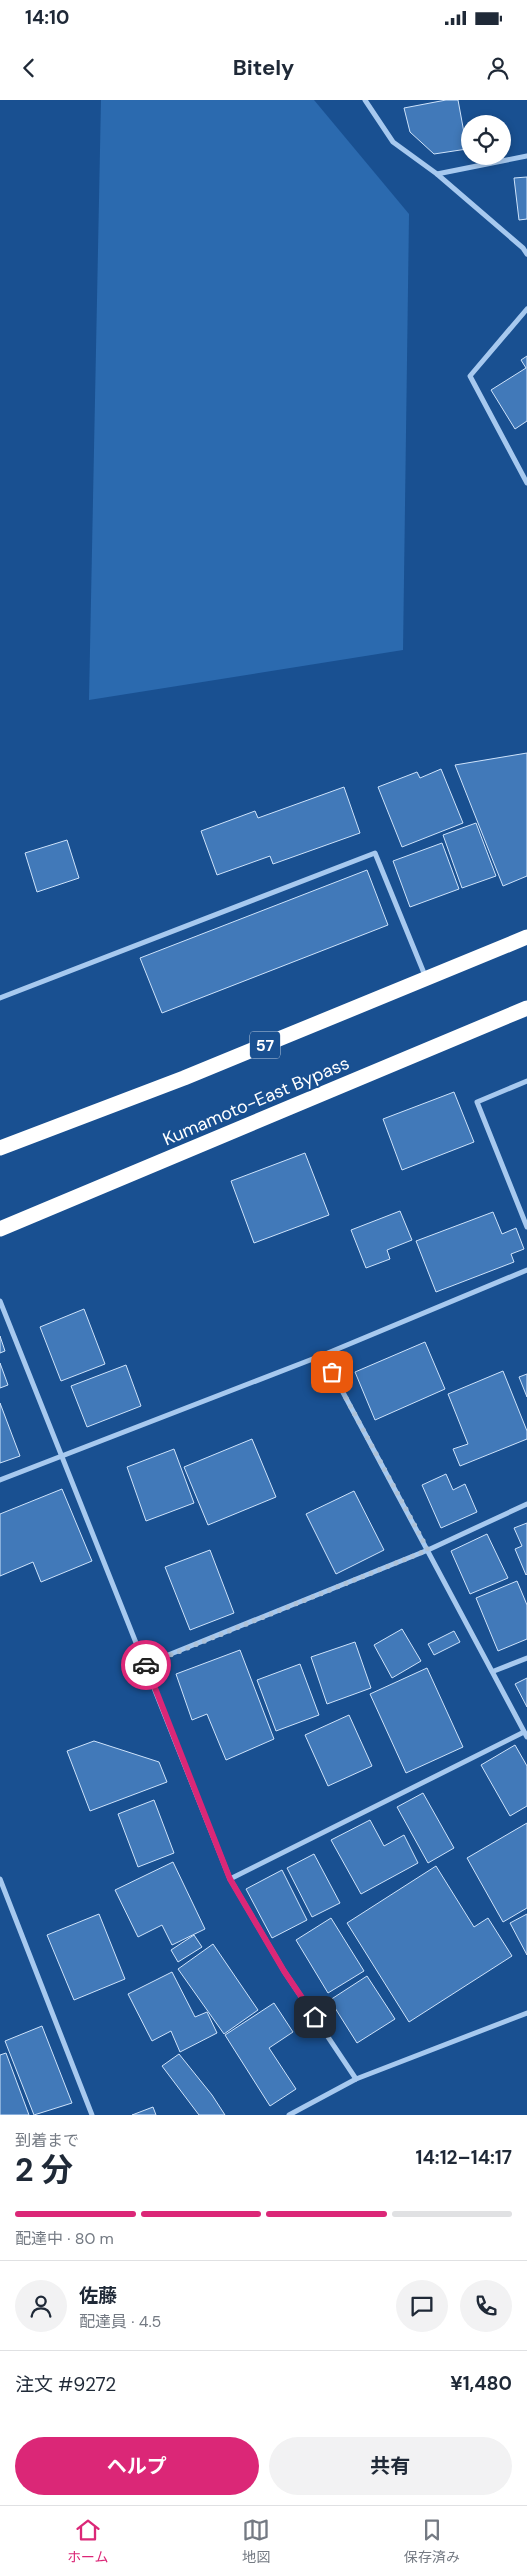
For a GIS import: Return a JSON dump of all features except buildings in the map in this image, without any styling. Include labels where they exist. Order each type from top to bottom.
[{"type":"highway","name":"57","points":[[0,1148],[184,1078],[527,937]]},
{"type":"highway","name":"Kumamoto-East Bypass","points":[[0,1229],[527,1008]]},
{"type":"street","points":[[365,100],[393,142],[437,174],[523,248],[527,254]]},
{"type":"street","points":[[437,174],[527,156]]},
{"type":"street","points":[[527,309],[470,376],[527,483]]},
{"type":"street","points":[[0,998],[375,853],[427,978]]},
{"type":"street","points":[[527,1081],[476,1102],[527,1227]]},
{"type":"street","points":[[0,1480],[324,1355],[527,1270]]},
{"type":"street","points":[[0,1301],[230,1879],[284,1971],[356,2079]]},
{"type":"street","points":[[230,1879],[526,1735],[494,1671],[324,1355]]},
{"type":"street","points":[[146,1664],[428,1550],[527,1504]]},
{"type":"street","points":[[494,1671],[527,1658]]},
{"type":"street","points":[[0,1879],[92,2115]]},
{"type":"street","points":[[289,2115],[356,2079],[527,2013]]},
{"type":"shaded area","points":[[101,100],[314,100],[409,214],[403,650],[89,700]]},
{"type":"way so far","points":[[146,1665],[428,1550],[332,1372]]},
{"type":"route","points":[[146,1665],[230,1879],[284,1971],[315,2017]]}]
